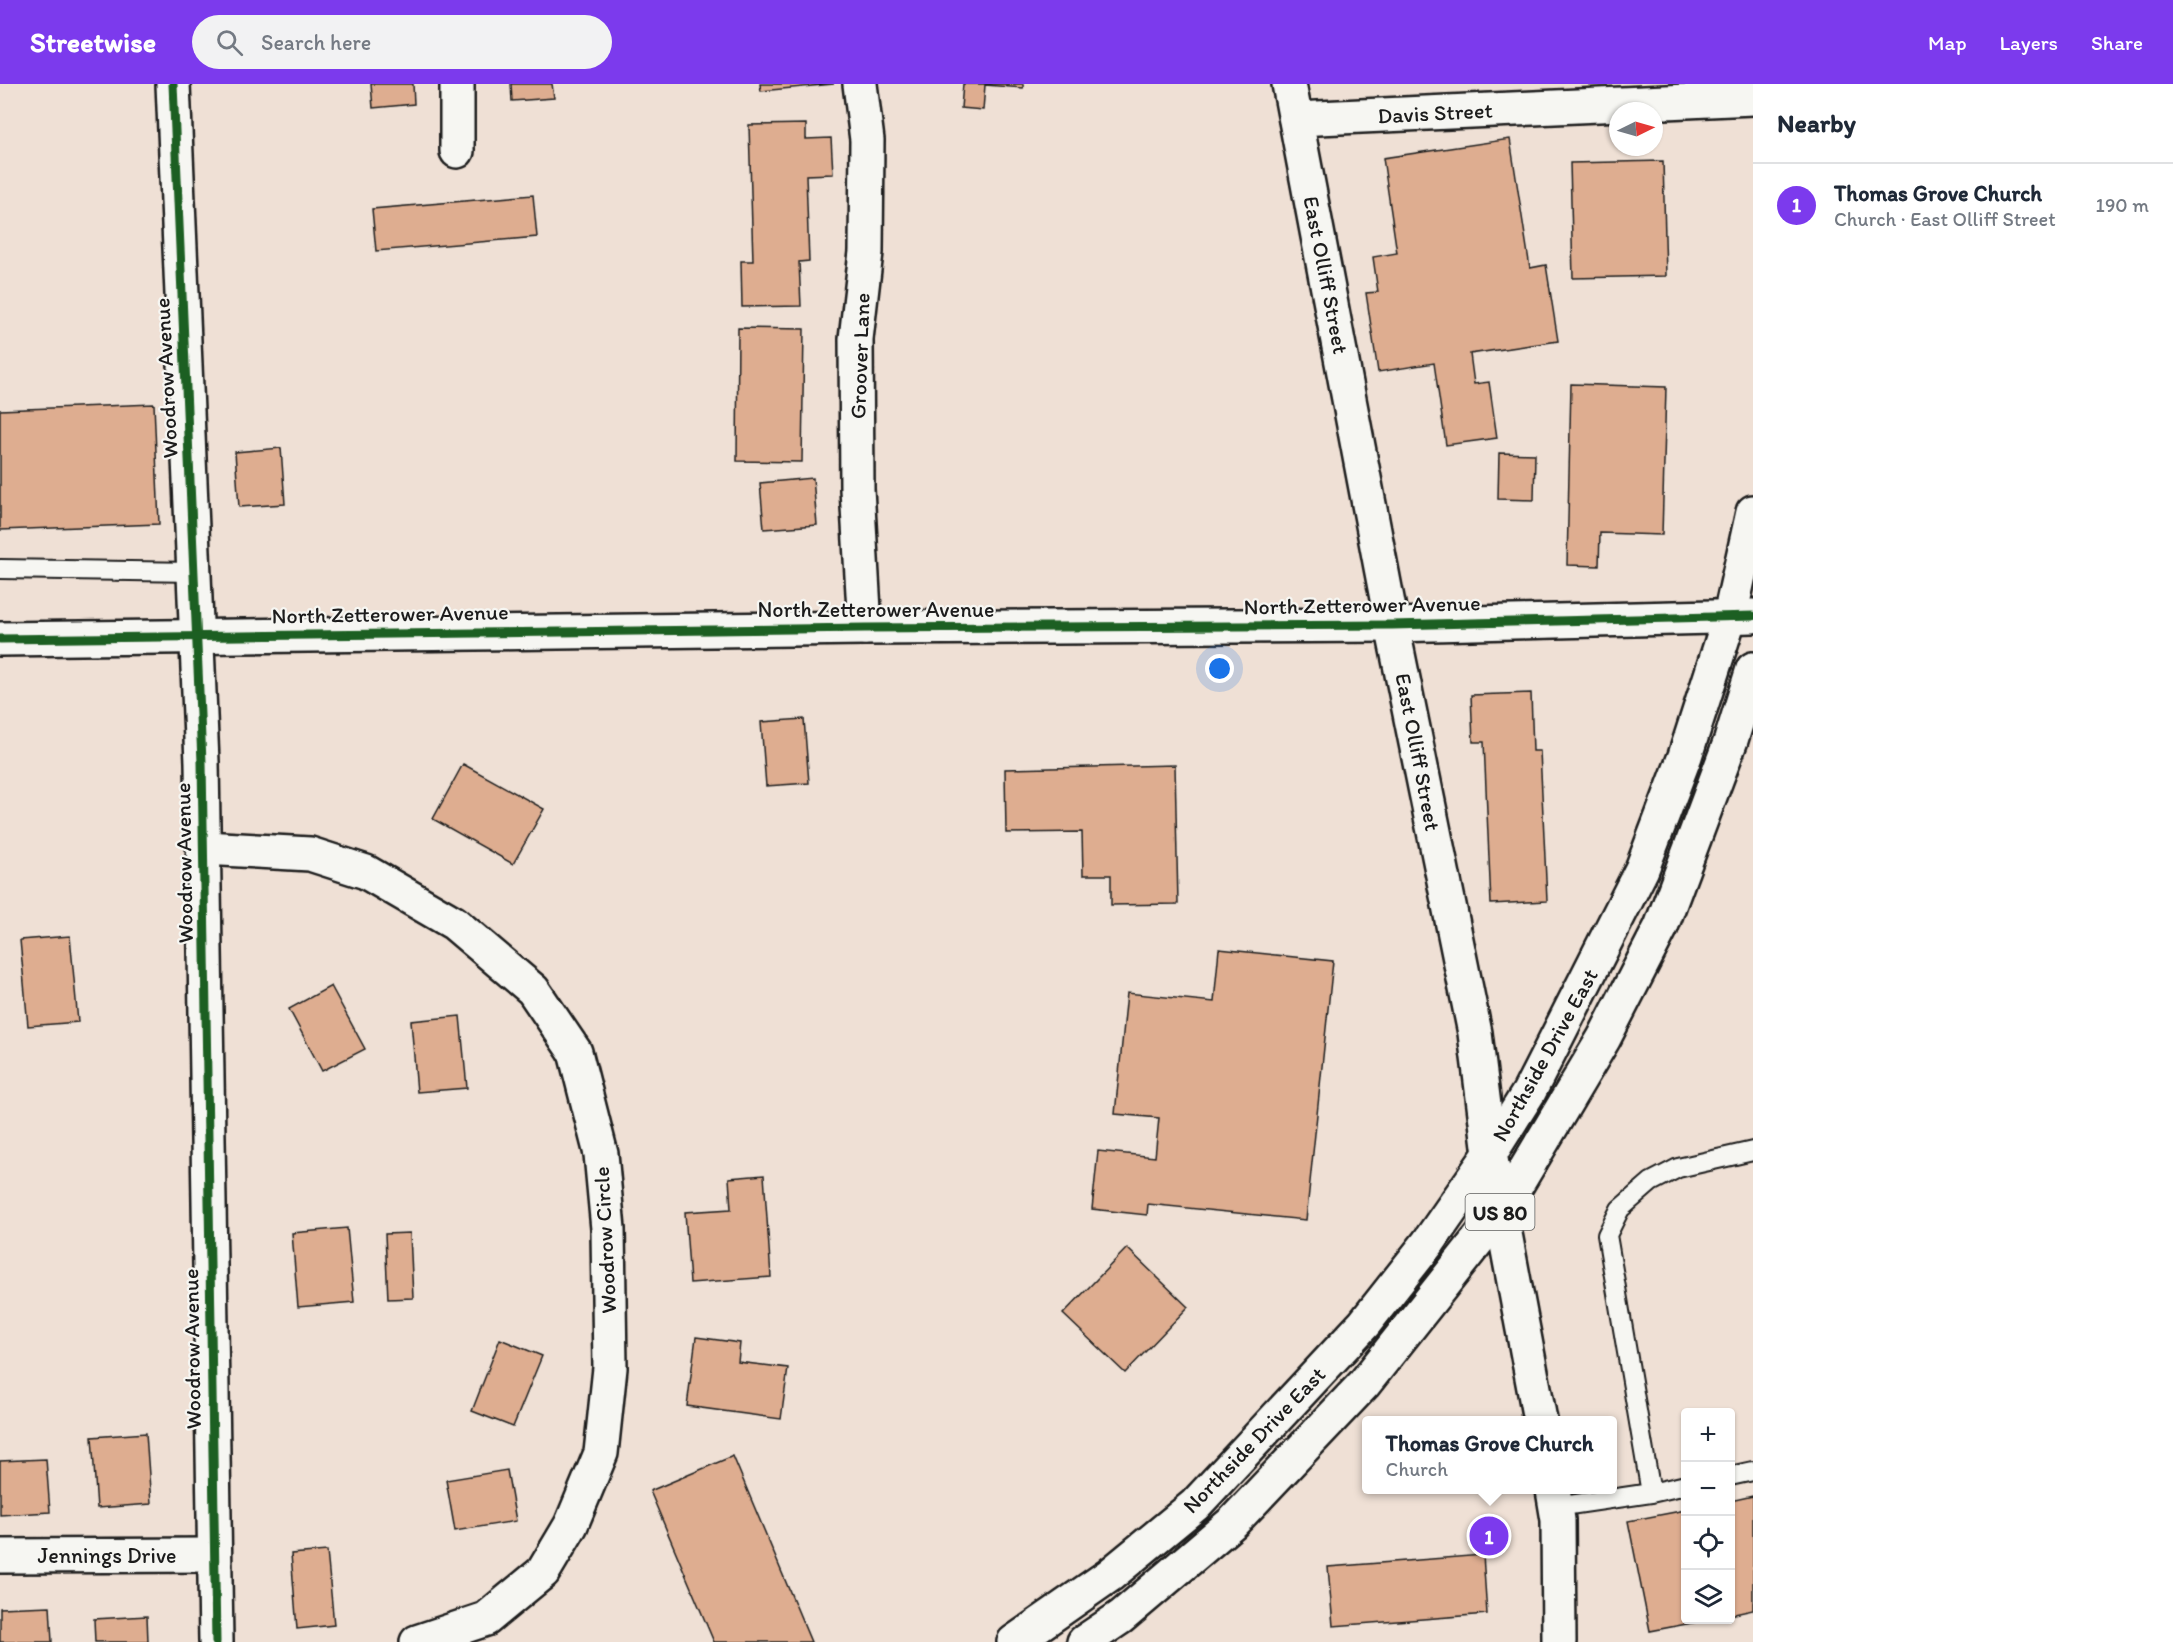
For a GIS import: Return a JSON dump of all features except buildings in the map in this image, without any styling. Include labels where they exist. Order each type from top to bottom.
[{"type":"street","name":"Woodrow Avenue","points":[[173,84],[195,572],[204,848],[216,1642]]},
{"type":"street","points":[[457,84],[457,152]]},
{"type":"street","name":"Groover Lane","points":[[860,84],[867,140],[866,252],[856,339],[857,489],[865,628]]},
{"type":"street","name":"East Olliff Street","points":[[1289,84],[1392,625],[1475,1033],[1490,1154],[1539,1416]]},
{"type":"street","name":"Davis Street","points":[[1296,119],[1716,92],[1753,98]]},
{"type":"street","name":"Northside Drive East","points":[[1014,1642],[1110,1575],[1195,1505],[1364,1324],[1428,1243],[1490,1154],[1529,1092],[1642,869],[1742,616],[1753,512]]},
{"type":"street","name":"North Zetterower Avenue","points":[[0,639],[865,628],[1392,625],[1742,616]]},
{"type":"street","name":"Northside Drive East","points":[[1084,1642],[1121,1617],[1233,1522],[1364,1384],[1501,1211],[1604,1038],[1661,927],[1731,740],[1753,669]]},
{"type":"street","name":"Woodrow Circle","points":[[204,848],[310,854],[366,872],[454,923],[533,990],[575,1052],[601,1154],[608,1229],[610,1368],[601,1453],[571,1525],[543,1572],[486,1619],[417,1642]]},
{"type":"street","points":[[1554,1498],[1558,1520],[1559,1642]]},
{"type":"street","name":"Jennings Drive","points":[[0,1556],[214,1555]]},
{"type":"lane","points":[[0,569],[195,572]]},
{"type":"lane","points":[[1651,1493],[1607,1235],[1620,1209],[1651,1182],[1678,1168],[1753,1151]]},
{"type":"lane","points":[[1735,1475],[1753,1471]]},
{"type":"lane","points":[[1554,1498],[1651,1493],[1681,1486]]},
{"type":"cycle path","points":[[173,84],[202,762],[216,1642]]},
{"type":"cycle path","points":[[0,639],[865,628],[1392,625],[1753,616]]},
{"type":"place","name":"Thomas Grove Church","points":[[1489,1536]]}]
